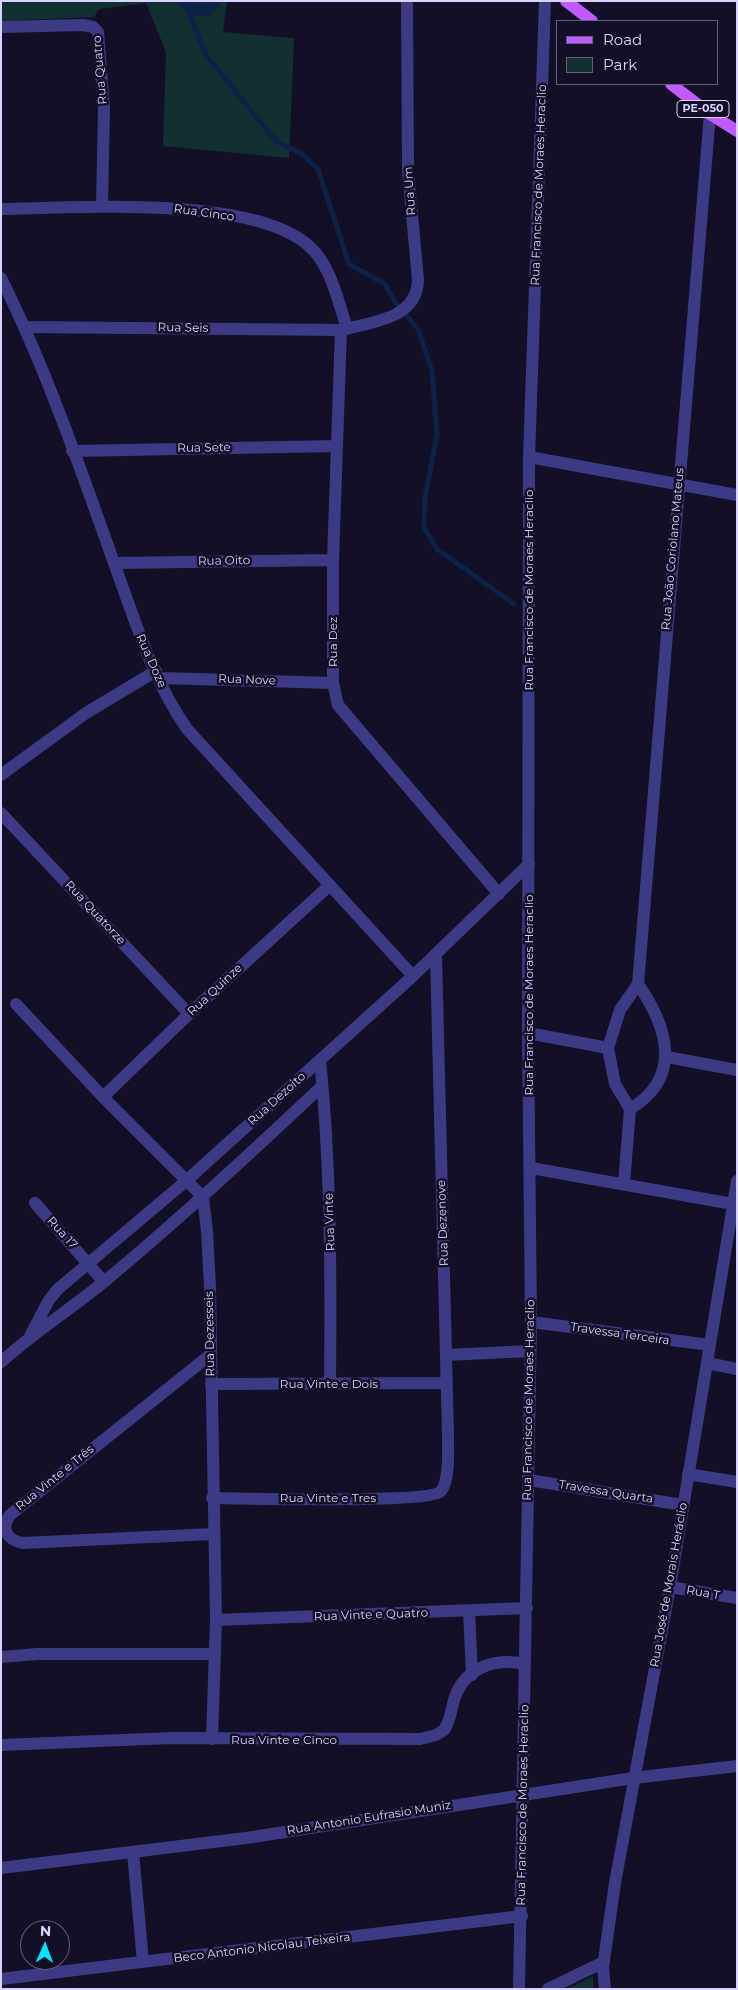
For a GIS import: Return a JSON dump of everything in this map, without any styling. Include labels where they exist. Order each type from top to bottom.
[{"type":"main road","points":[[566,1],[591,20]]},
{"type":"main road","name":"PE-050","points":[[672,85],[710,114],[737,131]]},
{"type":"street","name":"Rua Um","points":[[344,329],[403,310],[417,295],[418,280],[408,171],[407,1]]},
{"type":"street","name":"Rua Francisco de Moraes Heraclio","points":[[519,1989],[522,1916],[531,1322],[531,1168],[528,1033],[529,456],[545,1]]},
{"type":"street","name":"Rua Quatro","points":[[1,27],[83,26],[93,27],[98,32],[104,108],[102,207]]},
{"type":"street","name":"Rua João Coriolano Mateus","points":[[638,984],[710,114]]},
{"type":"street","name":"Rua Cinco","points":[[1,209],[166,208],[203,211],[283,229],[310,247],[322,262],[344,329]]},
{"type":"street","name":"Rua Doze","points":[[1,278],[25,327],[114,563],[136,628],[158,674],[169,704],[187,729],[413,976]]},
{"type":"street","name":"Rua Seis","points":[[25,327],[344,329]]},
{"type":"street","name":"Rua Dez","points":[[344,329],[337,446],[334,560],[333,683],[338,705],[499,894]]},
{"type":"street","name":"Rua Sete","points":[[72,451],[337,446]]},
{"type":"street","points":[[529,456],[737,495]]},
{"type":"street","name":"Rua Oito","points":[[114,563],[334,560]]},
{"type":"street","points":[[1,775],[86,713],[158,674]]},
{"type":"street","name":"Rua Nove","points":[[158,674],[333,683]]},
{"type":"street","name":"Rua Quatorze","points":[[1,813],[189,1014]]},
{"type":"street","name":"Rua Dezoito","points":[[30,1336],[49,1300],[88,1264],[186,1181],[413,976],[529,864]]},
{"type":"street","name":"Rua Quinze","points":[[103,1096],[189,1014],[330,885]]},
{"type":"street","name":"Rua Dezenove","points":[[436,955],[448,1458],[441,1491]]},
{"type":"street","points":[[624,1184],[630,1109],[615,1084],[608,1048],[620,1010],[638,984],[656,1012],[667,1057],[652,1093],[630,1109]]},
{"type":"street","points":[[16,1004],[103,1096],[203,1197]]},
{"type":"street","points":[[528,1033],[608,1048]]},
{"type":"street","points":[[667,1057],[737,1070]]},
{"type":"street","name":"Rua Vinte","points":[[320,1060],[331,1248],[330,1384]]},
{"type":"street","name":"Rua Dezoito","points":[[1,1362],[30,1336],[104,1282],[203,1197],[322,1086]]},
{"type":"street","points":[[531,1168],[733,1204]]},
{"type":"street","name":"Rua José de Morais Heráclio","points":[[605,1989],[604,1962],[615,1883],[670,1587],[737,1180]]},
{"type":"street","name":"Rua Dezesseis","points":[[203,1197],[207,1231],[216,1620],[212,1739]]},
{"type":"street","name":"Rua 17","points":[[35,1203],[104,1282]]},
{"type":"street","name":"Travessa Terceira","points":[[531,1322],[710,1346]]},
{"type":"street","points":[[446,1355],[530,1351]]},
{"type":"street","name":"Rua Vinte e Três","points":[[210,1355],[10,1515],[5,1528],[6,1534],[12,1540],[23,1542],[213,1534]]},
{"type":"street","points":[[708,1364],[737,1368]]},
{"type":"street","name":"Rua Vinte e Dois","points":[[211,1384],[446,1383]]},
{"type":"street","points":[[688,1474],[737,1482]]},
{"type":"street","name":"Travessa Quarta","points":[[529,1480],[683,1505]]},
{"type":"street","name":"Rua Vinte e Tres","points":[[212,1498],[390,1499],[425,1497],[436,1495],[441,1491]]},
{"type":"street","name":"Rua T","points":[[670,1587],[737,1598]]},
{"type":"street","name":"Rua Vinte e Quatro","points":[[216,1620],[527,1608]]},
{"type":"street","points":[[468,1611],[472,1675]]},
{"type":"street","points":[[1,1657],[37,1654],[215,1654]]},
{"type":"street","name":"Rua Vinte e Cinco","points":[[1,1745],[172,1738],[427,1738],[444,1730],[455,1696],[472,1675],[491,1662],[506,1661],[525,1664]]},
{"type":"street","name":"Rua Antonio Eufrasio Muniz","points":[[1,1868],[246,1838],[524,1794],[634,1778],[737,1766]]},
{"type":"street","points":[[133,1852],[143,1962]]},
{"type":"street","name":"Beco Antonio Nicolau Teixeira","points":[[1,1979],[522,1916]]},
{"type":"street","points":[[548,1989],[604,1962]]},
{"type":"green space","points":[[1,1],[176,1],[190,16],[211,15],[222,1],[227,1],[223,32],[294,38],[289,158],[163,146],[166,52],[146,3],[99,9],[94,17],[1,21]]},
{"type":"green space","points":[[593,1976],[594,1989],[567,1989]]},
{"type":"water","points":[[176,1],[222,1],[211,15],[189,16]]},
{"type":"waterway","points":[[184,1],[206,55],[276,141],[302,154],[318,169],[349,264],[385,284],[395,302],[418,329],[432,371],[437,435],[425,498],[424,527],[437,549],[514,604]]}]
